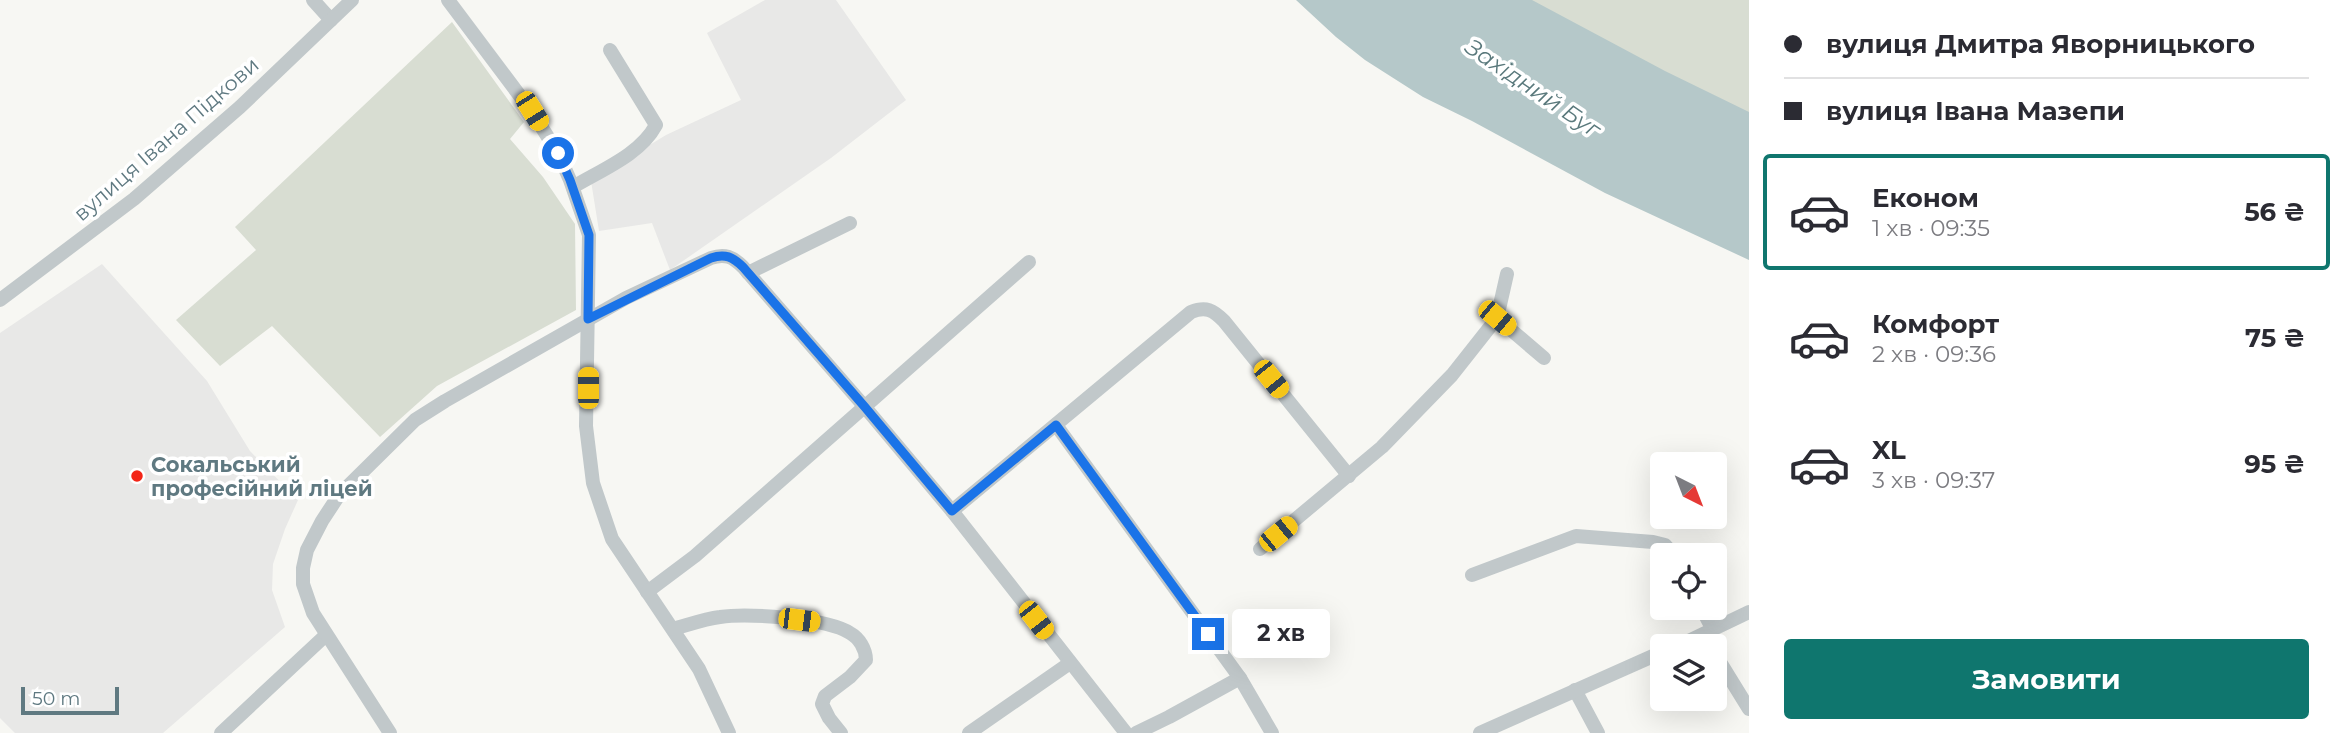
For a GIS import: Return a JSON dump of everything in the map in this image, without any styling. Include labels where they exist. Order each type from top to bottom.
[{"type":"street","points":[[313,0],[331,20]]},
{"type":"street","name":"вулиця Івана Підкови","points":[[0,300],[134,199],[240,107],[352,0]]},
{"type":"street","points":[[448,0],[532,111],[558,153],[573,187],[589,235],[586,426],[593,483],[612,538],[699,669],[729,733]]},
{"type":"street","points":[[573,187],[627,155],[649,138],[656,125],[610,50]]},
{"type":"street","points":[[748,273],[849,223]]},
{"type":"street","points":[[390,733],[313,613],[303,584],[307,550],[338,495],[415,420],[588,319],[718,255],[729,256],[748,273],[864,406],[952,511],[1126,733]]},
{"type":"street","points":[[647,592],[695,556],[1029,262]]},
{"type":"street","points":[[1260,549],[1349,476],[1423,407],[1473,351],[1497,318],[1507,274]]},
{"type":"street","points":[[952,511],[1191,312],[1205,308],[1215,312],[1224,321],[1349,476]]},
{"type":"street","points":[[1497,318],[1544,358]]},
{"type":"street","points":[[1056,425],[1240,678],[1272,733]]},
{"type":"street","points":[[1472,575],[1576,536],[1659,543]]},
{"type":"street","points":[[1714,634],[1749,612]]},
{"type":"street","points":[[673,629],[720,617],[753,615],[821,623],[849,632],[862,644],[866,660],[850,677],[825,696],[822,704],[841,733]]},
{"type":"street","points":[[221,733],[326,635]]},
{"type":"street","points":[[1480,733],[1650,657]]},
{"type":"street","points":[[969,733],[1070,663]]},
{"type":"street","points":[[1727,673],[1749,709]]},
{"type":"street","points":[[1136,733],[1170,718],[1240,678]]},
{"type":"street","points":[[1575,690],[1598,733]]},
{"type":"shaded area","points":[[765,0],[836,0],[906,100],[831,158],[670,270],[652,223],[599,231],[591,181],[666,135],[741,100],[707,33]]},
{"type":"shaded area","points":[[1447,0],[1749,0],[1749,156]]},
{"type":"shaded area","points":[[452,22],[524,122],[510,139],[543,177],[575,224],[576,310],[437,386],[380,437],[272,326],[220,366],[176,320],[256,250],[235,227]]},
{"type":"shaded area","name":"Сокальський професійний ліцей","points":[[102,264],[207,381],[250,451],[298,500],[273,564],[272,590],[285,627],[163,733],[15,733],[0,718],[0,333]]},
{"type":"water","name":"Західний Буг","points":[[1296,0],[1532,0],[1749,112],[1749,260],[1605,193],[1423,97],[1365,60]]},
{"type":"place","name":"Сокальський професійний ліцей","points":[[137,476]]},
{"type":"route","points":[[558,153],[589,235],[588,319],[711,258],[718,255],[729,256],[743,267],[952,511],[1056,425],[1208,634]]}]
